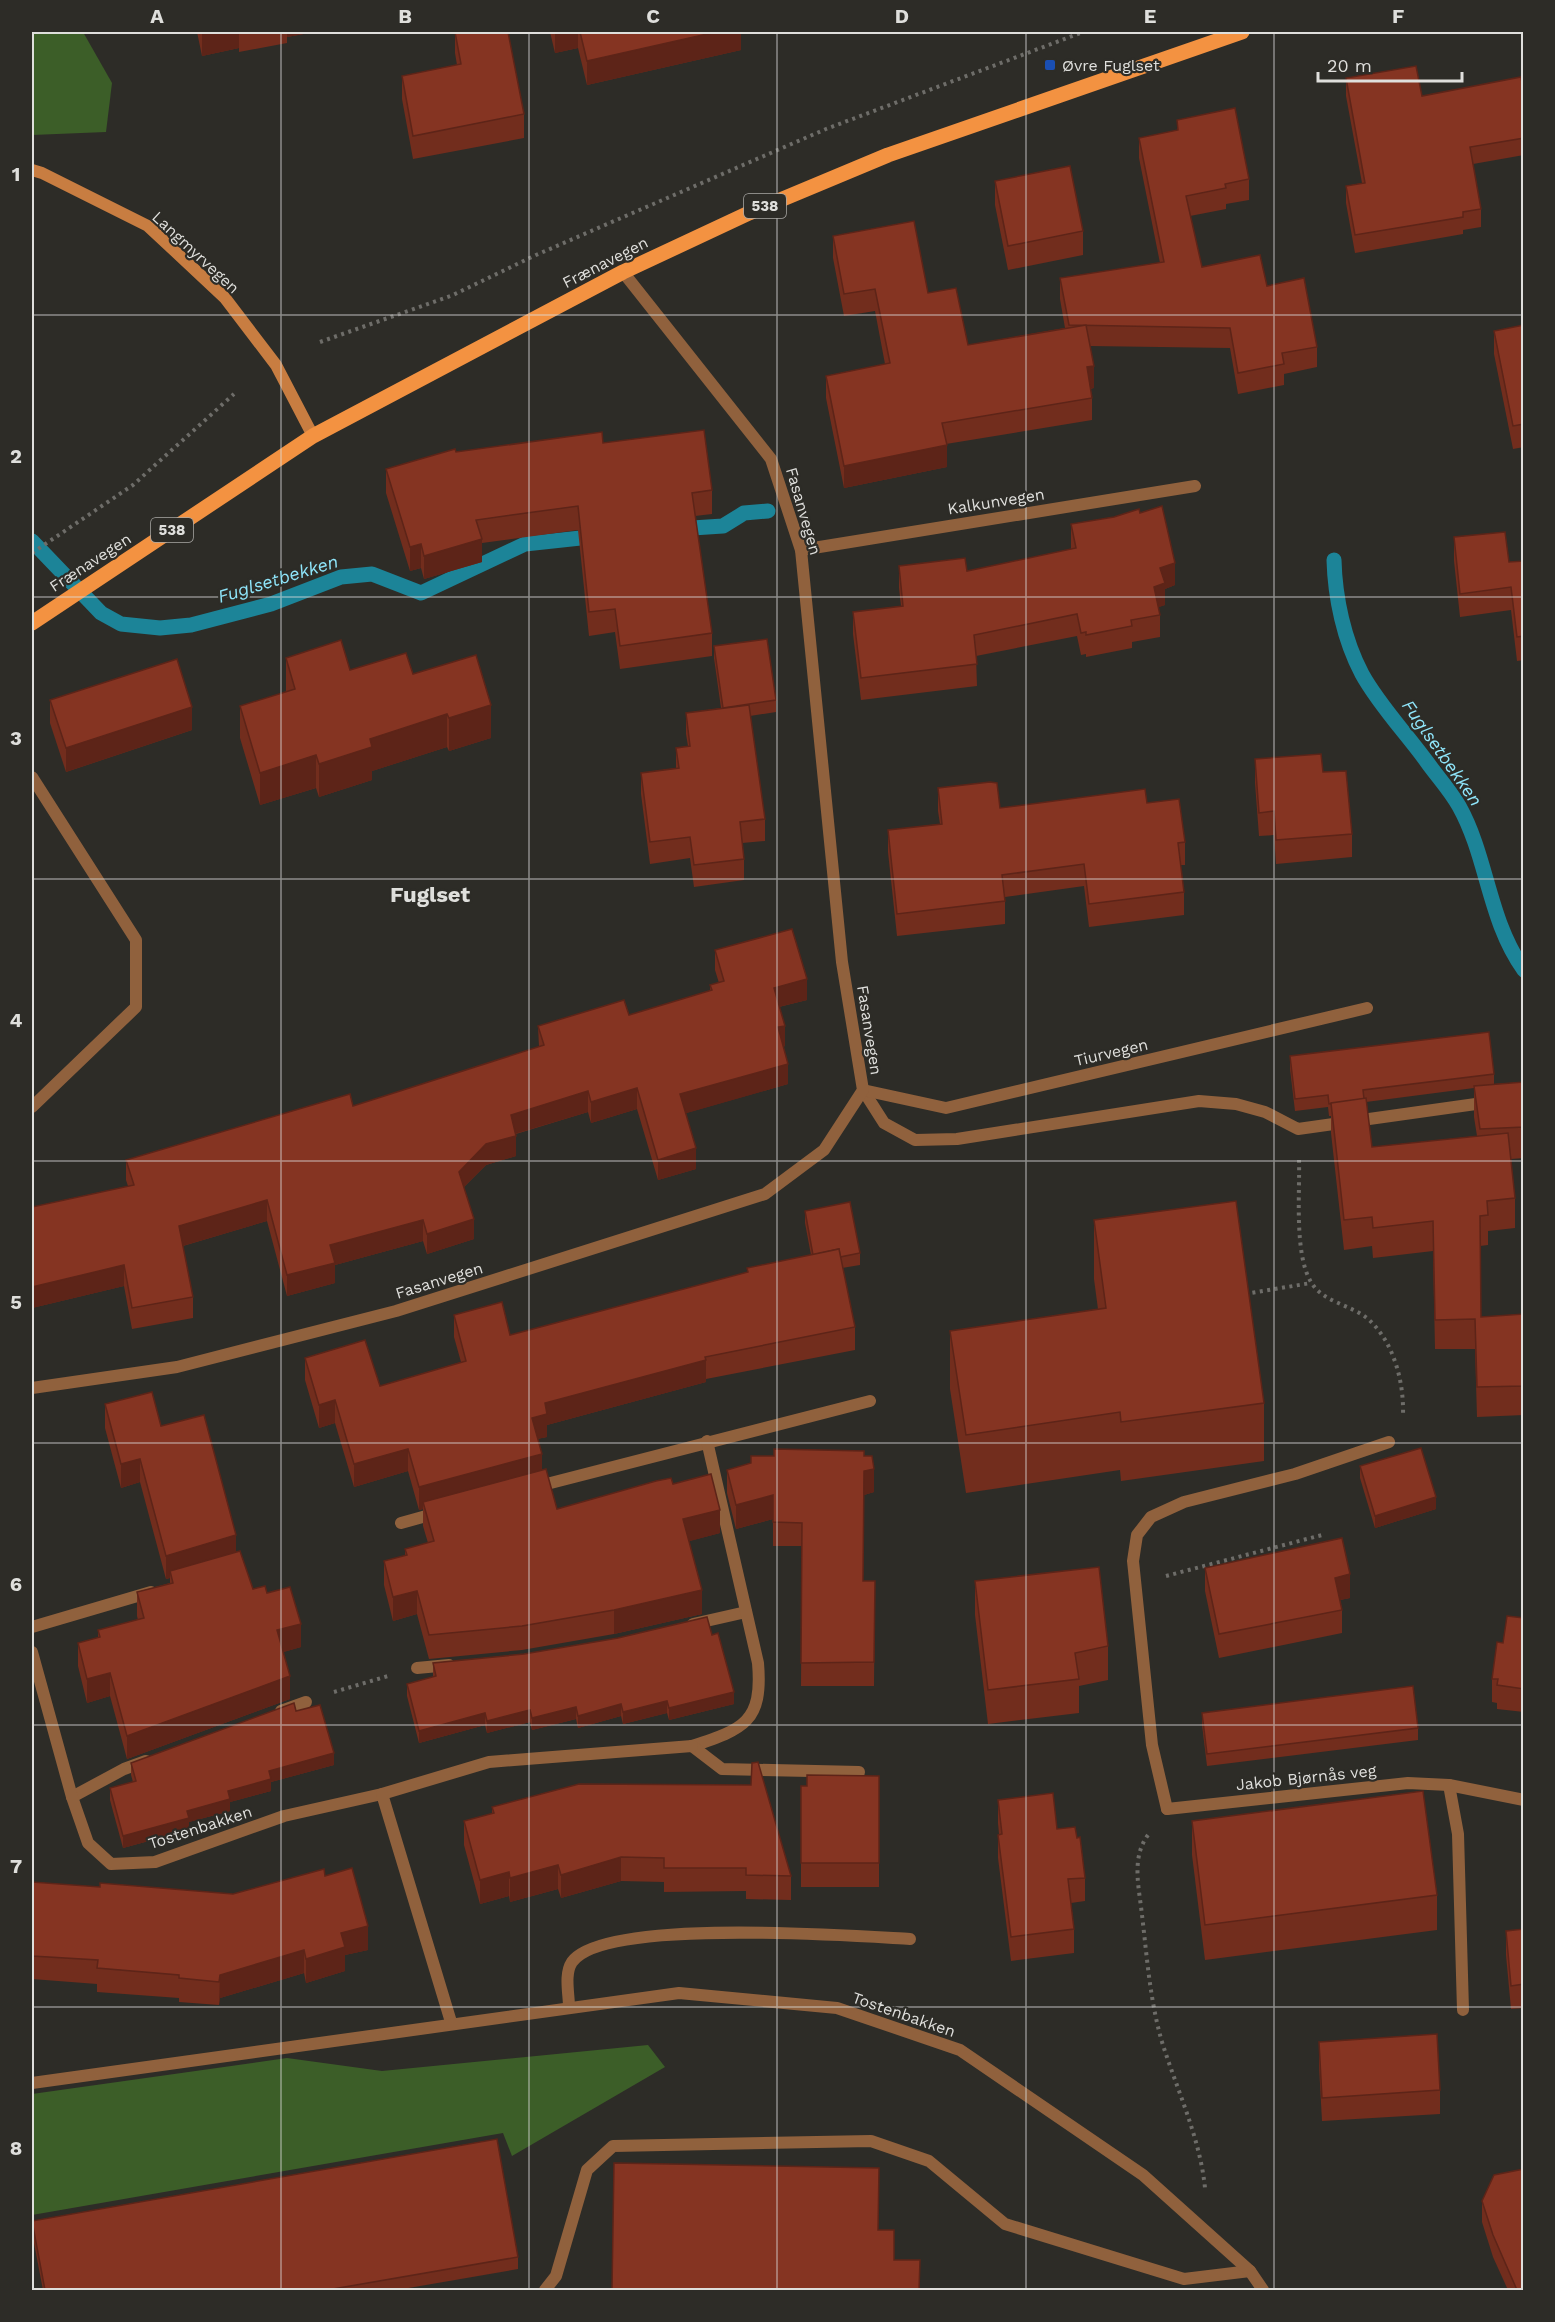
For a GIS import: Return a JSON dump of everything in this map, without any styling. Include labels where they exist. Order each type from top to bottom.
[{"type":"main road","name":"Frænavegen","points":[[32,622],[314,436],[624,272],[749,213],[888,155],[1242,32]]},
{"type":"main road","name":"Langmyrvegen","points":[[32,170],[148,226],[225,298],[276,365],[314,436]]},
{"type":"street","name":"Fasanvegen","points":[[32,1388],[177,1367],[396,1311],[765,1194],[824,1150],[863,1090],[842,962],[801,550],[771,459],[624,272]]},
{"type":"street","name":"Kalkunvegen","points":[[801,550],[1195,486]]},
{"type":"street","points":[[32,777],[136,940],[136,1007],[32,1107]]},
{"type":"street","name":"Tiurvegen","points":[[863,1090],[946,1108],[1367,1008]]},
{"type":"street","points":[[863,1090],[884,1124],[915,1140],[957,1139],[1199,1101],[1236,1104],[1265,1112],[1298,1129],[1501,1100]]},
{"type":"street","points":[[525,1490],[707,1441],[870,1401]]},
{"type":"street","name":"Tostenbakken","points":[[32,1652],[72,1797],[88,1843],[111,1864],[155,1862],[284,1816],[382,1794],[489,1762],[692,1746],[733,1733],[750,1716],[760,1689],[758,1663],[707,1441]]},
{"type":"street","points":[[1167,1809],[1152,1745],[1133,1561],[1137,1535],[1151,1517],[1184,1502],[1295,1474],[1389,1442]]},
{"type":"street","points":[[401,1523],[446,1511]]},
{"type":"street","points":[[32,1627],[158,1590]]},
{"type":"street","points":[[681,1627],[746,1612]]},
{"type":"street","points":[[417,1668],[464,1664]]},
{"type":"street","points":[[274,1714],[306,1702]]},
{"type":"street","points":[[692,1746],[722,1769],[860,1772]]},
{"type":"street","points":[[72,1797],[124,1770],[156,1758]]},
{"type":"street","name":"Jakob Bjørnås veg","points":[[1167,1809],[1408,1783],[1449,1785],[1524,1800]]},
{"type":"street","points":[[1449,1785],[1458,1834],[1463,2010]]},
{"type":"street","points":[[382,1794],[451,2022]]},
{"type":"street","points":[[569,2007],[568,1974],[572,1961],[589,1951],[616,1942],[694,1933],[789,1932],[910,1939]]},
{"type":"street","name":"Tostenbakken","points":[[32,2083],[451,2022],[678,1993],[837,2008],[960,2050],[1143,2175],[1250,2271],[1263,2290]]},
{"type":"street","points":[[545,2290],[556,2276],[587,2170],[613,2146],[871,2141],[929,2161],[1005,2224],[1184,2280],[1250,2271]]},
{"type":"street","points":[[1174,2290],[1184,2280]]},
{"type":"path","points":[[320,342],[453,295],[536,255],[825,129],[1083,32]]},
{"type":"path","points":[[32,553],[133,485],[234,394]]},
{"type":"path","points":[[1298,1129],[1302,1255],[1311,1283],[1339,1304],[1368,1319],[1391,1350],[1404,1394],[1403,1421],[1389,1442]]},
{"type":"path","points":[[1241,1295],[1311,1283]]},
{"type":"path","points":[[1136,1584],[1322,1535]]},
{"type":"path","points":[[306,1702],[417,1668]]},
{"type":"path","points":[[1167,1809],[1141,1845],[1137,1866],[1151,1988],[1162,2039],[1199,2156],[1209,2234]]},
{"type":"green space","points":[[32,32],[83,32],[112,83],[106,132],[32,135]]},
{"type":"green space","points":[[648,2045],[665,2067],[512,2156],[503,2133],[32,2215],[32,2094],[287,2058],[382,2071]]},
{"type":"building","points":[[455,32],[508,32],[524,114],[413,136],[402,76],[461,64]]},
{"type":"building","points":[[580,32],[716,32],[587,61]]},
{"type":"building","points":[[1416,66],[1422,96],[1521,77],[1524,93],[1524,138],[1470,147],[1481,209],[1463,212],[1463,217],[1355,235],[1346,186],[1365,183],[1346,78]]},
{"type":"building","points":[[1235,108],[1249,179],[1225,184],[1226,188],[1186,196],[1202,267],[1260,255],[1267,286],[1304,278],[1317,347],[1282,353],[1284,364],[1238,373],[1230,328],[1069,325],[1060,278],[1164,262],[1139,138],[1178,130],[1177,120]]},
{"type":"building","points":[[1070,166],[1083,231],[1008,246],[995,181]]},
{"type":"building","points":[[914,221],[928,293],[956,288],[968,345],[1086,325],[1094,366],[1087,367],[1092,398],[942,423],[947,445],[844,466],[826,376],[890,363],[875,289],[844,294],[833,236]]},
{"type":"building","points":[[1524,325],[1524,424],[1513,426],[1494,331]]},
{"type":"building","points":[[704,430],[712,490],[692,493],[712,633],[620,646],[615,609],[589,612],[578,506],[476,520],[482,539],[424,556],[421,544],[410,547],[386,469],[455,449],[456,452],[602,432],[603,443]]},
{"type":"building","points":[[1162,506],[1175,563],[1160,568],[1165,583],[1154,587],[1160,615],[1131,620],[1132,626],[1086,635],[1086,632],[1081,633],[1077,614],[974,635],[977,664],[861,678],[853,612],[903,606],[899,566],[965,558],[967,571],[1076,548],[1071,524],[1114,517],[1139,509],[1140,513]]},
{"type":"building","points":[[1505,532],[1509,562],[1524,561],[1524,636],[1517,637],[1511,587],[1460,594],[1454,537]]},
{"type":"building","points":[[767,639],[776,700],[723,708],[714,646]]},
{"type":"building","points":[[341,640],[350,670],[406,653],[413,674],[476,655],[491,705],[449,718],[447,714],[370,739],[372,747],[319,764],[316,755],[260,773],[240,706],[295,689],[286,658]]},
{"type":"building","points":[[177,659],[192,707],[66,748],[50,700]]},
{"type":"building","points":[[749,705],[765,819],[740,822],[744,859],[694,865],[690,837],[650,842],[641,773],[679,768],[676,748],[690,746],[686,713]]},
{"type":"building","points":[[1321,754],[1323,772],[1346,771],[1352,834],[1276,840],[1274,811],[1259,813],[1255,759]]},
{"type":"building","points":[[997,783],[1000,808],[1145,789],[1147,803],[1179,799],[1185,842],[1178,843],[1184,892],[1089,904],[1084,864],[1002,875],[1005,901],[897,914],[888,830],[942,824],[938,788]]},
{"type":"building","points":[[792,929],[807,979],[774,988],[785,1026],[778,1027],[788,1064],[680,1094],[696,1148],[658,1160],[637,1088],[591,1102],[588,1091],[511,1115],[516,1136],[486,1144],[459,1172],[474,1219],[427,1234],[423,1220],[330,1245],[335,1263],[287,1275],[267,1200],[179,1226],[193,1297],[132,1308],[124,1265],[32,1287],[32,1207],[134,1185],[126,1160],[350,1094],[353,1106],[544,1045],[538,1026],[624,1000],[629,1015],[712,990],[710,985],[724,981],[715,950]]},
{"type":"building","points":[[1489,1032],[1494,1074],[1363,1090],[1364,1099],[1329,1104],[1328,1095],[1295,1099],[1290,1056]]},
{"type":"building","points":[[1524,1082],[1524,1127],[1480,1129],[1474,1086]]},
{"type":"building","points":[[1366,1098],[1372,1147],[1508,1133],[1515,1198],[1487,1201],[1488,1215],[1480,1216],[1481,1317],[1524,1314],[1524,1386],[1477,1387],[1475,1319],[1435,1320],[1433,1221],[1373,1228],[1372,1217],[1344,1220],[1331,1103]]},
{"type":"building","points":[[1236,1201],[1264,1403],[1121,1422],[1120,1412],[966,1435],[950,1331],[1106,1308],[1094,1220]]},
{"type":"building","points":[[850,1202],[860,1253],[840,1257],[839,1249],[813,1255],[805,1211]]},
{"type":"building","points":[[839,1249],[855,1327],[705,1357],[706,1360],[545,1403],[547,1414],[532,1418],[542,1454],[419,1487],[408,1449],[354,1464],[335,1400],[319,1405],[305,1358],[365,1340],[380,1386],[466,1361],[454,1315],[502,1302],[510,1335],[748,1272],[747,1268]]},
{"type":"building","points":[[152,1392],[161,1426],[204,1415],[236,1535],[166,1556],[140,1459],[121,1464],[105,1404]]},
{"type":"building","points":[[1421,1448],[1436,1497],[1375,1516],[1360,1466]]},
{"type":"building","points":[[774,1449],[864,1451],[864,1456],[872,1456],[874,1469],[864,1471],[863,1581],[875,1581],[874,1662],[801,1663],[802,1523],[773,1522],[773,1495],[736,1505],[727,1470],[751,1463],[751,1456],[774,1456]]},
{"type":"building","points":[[546,1469],[557,1509],[656,1481],[671,1478],[673,1484],[711,1474],[720,1510],[683,1519],[702,1590],[614,1610],[522,1626],[429,1635],[417,1591],[393,1597],[384,1561],[407,1555],[405,1549],[434,1541],[423,1502]]},
{"type":"building","points":[[1342,1538],[1350,1574],[1335,1578],[1342,1610],[1219,1634],[1205,1568]]},
{"type":"building","points":[[240,1551],[253,1589],[265,1586],[267,1593],[290,1587],[301,1624],[277,1630],[290,1676],[127,1736],[110,1673],[87,1679],[78,1643],[100,1637],[98,1630],[144,1618],[137,1592],[173,1583],[170,1571]]},
{"type":"building","points":[[1099,1567],[1108,1646],[1075,1653],[1079,1679],[988,1690],[975,1581]]},
{"type":"building","points":[[1507,1616],[1524,1618],[1524,1689],[1497,1685],[1498,1679],[1492,1679],[1497,1642],[1503,1643]]},
{"type":"building","points":[[707,1617],[712,1635],[718,1633],[734,1692],[669,1708],[667,1701],[623,1712],[621,1704],[578,1716],[576,1707],[532,1718],[530,1710],[487,1721],[485,1713],[419,1731],[407,1684],[436,1676],[433,1663],[524,1654],[618,1638]]},
{"type":"building","points":[[1413,1686],[1418,1728],[1207,1754],[1202,1713]]},
{"type":"building","points":[[294,1703],[296,1711],[320,1705],[334,1753],[269,1771],[271,1779],[228,1791],[230,1799],[187,1811],[189,1818],[123,1836],[110,1788],[136,1781],[131,1763]]},
{"type":"building","points":[[758,1762],[791,1876],[746,1875],[746,1868],[664,1868],[664,1858],[621,1857],[561,1875],[558,1865],[510,1878],[509,1872],[480,1880],[464,1821],[494,1813],[492,1807],[579,1784],[751,1785],[752,1763]]},
{"type":"building","points":[[807,1775],[879,1776],[879,1863],[801,1863],[801,1786],[807,1786]]},
{"type":"building","points":[[1423,1791],[1437,1895],[1205,1925],[1192,1821]]},
{"type":"building","points":[[1053,1793],[1057,1829],[1075,1827],[1077,1838],[1080,1837],[1085,1878],[1068,1879],[1074,1929],[1011,1937],[998,1835],[1002,1834],[998,1800]]},
{"type":"building","points":[[352,1868],[368,1926],[341,1933],[345,1947],[306,1959],[304,1950],[220,1975],[219,1982],[179,1978],[179,1975],[97,1968],[98,1960],[32,1956],[32,1882],[100,1887],[100,1883],[233,1894],[324,1869],[325,1876]]},
{"type":"building","points":[[1524,1929],[1524,1984],[1511,1986],[1506,1931]]},
{"type":"building","points":[[1437,2034],[1440,2090],[1322,2098],[1319,2042]]},
{"type":"building","points":[[497,2139],[518,2257],[327,2290],[45,2290],[32,2221]]},
{"type":"building","points":[[614,2163],[879,2168],[878,2230],[894,2230],[894,2260],[920,2260],[919,2290],[612,2290]]},
{"type":"building","points":[[1524,2169],[1524,2290],[1517,2290],[1493,2235],[1482,2201],[1494,2175]]},
{"type":"waterway","name":"Fuglsetbekken","points":[[677,529],[723,526],[744,513],[768,511]]},
{"type":"waterway","name":"Fuglsetbekken","points":[[32,541],[101,613],[121,624],[160,628],[191,625],[271,604],[341,577],[372,574],[421,593],[525,544],[599,536]]},
{"type":"waterway","name":"Fuglsetbekken","points":[[1334,560],[1336,589],[1342,618],[1350,647],[1362,674],[1376,697],[1459,806],[1469,826],[1503,931],[1524,970]]},
{"type":"place","name":"Øvre Fuglset","points":[[1050,65]]},
{"type":"district","name":"Fuglset","points":[[430,894]]}]
